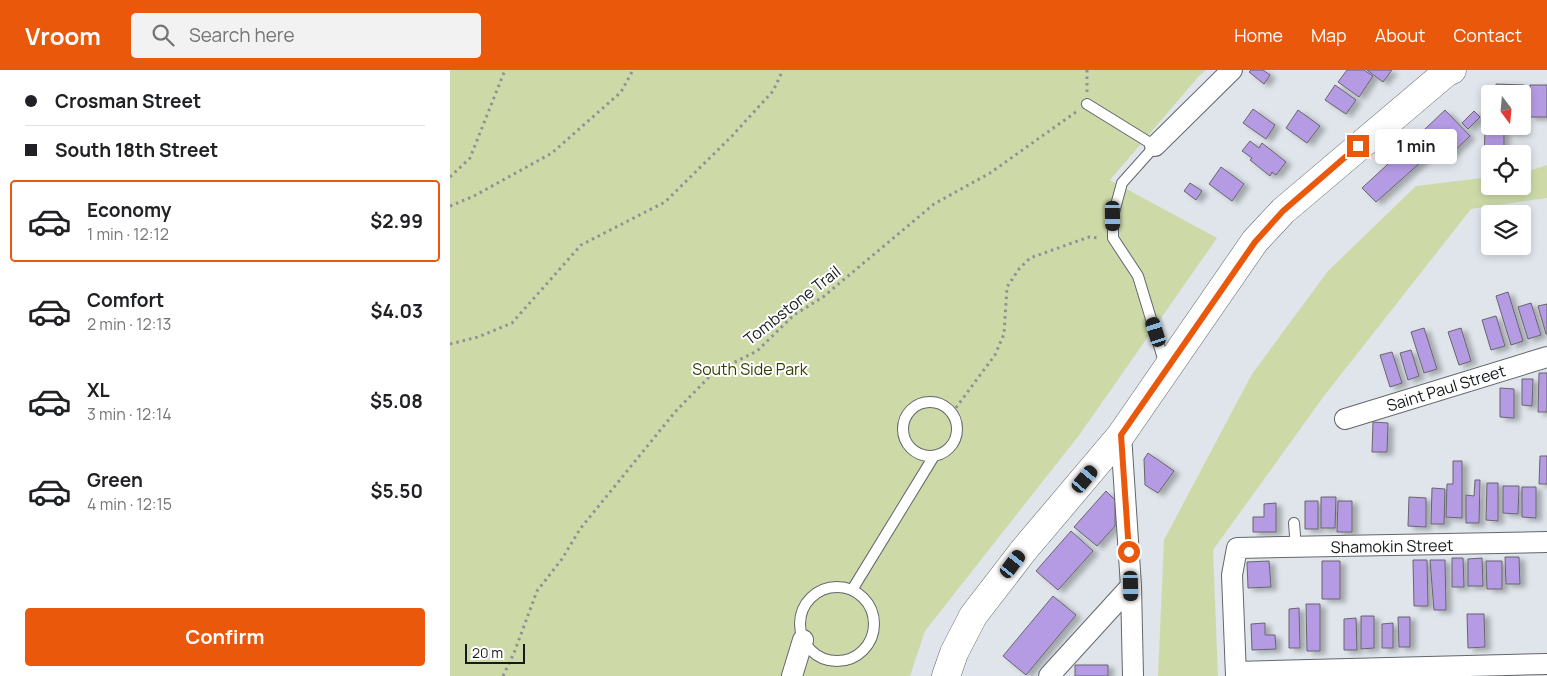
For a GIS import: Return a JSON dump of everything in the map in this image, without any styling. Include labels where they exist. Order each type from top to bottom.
[{"type":"main road","points":[[946,676],[954,653],[973,616],[1023,551],[1121,435],[1255,242],[1283,211],[1409,103],[1452,70]]},
{"type":"street","points":[[1155,146],[1232,70]]},
{"type":"street","name":"Saint Paul Street","points":[[1344,419],[1547,357]]},
{"type":"street","points":[[1121,435],[1131,586],[1133,676]]},
{"type":"street","name":"Shamokin Street","points":[[1236,674],[1232,574],[1237,548],[1547,542]]},
{"type":"street","points":[[1049,676],[1131,586]]},
{"type":"street","points":[[792,676],[803,640]]},
{"type":"street","points":[[1236,674],[1547,664]]},
{"type":"lane","points":[[1088,104],[1155,146],[1122,183],[1113,216],[1113,238],[1138,276],[1166,369]]},
{"type":"lane","points":[[929,402],[937,404],[945,407],[952,413],[956,421],[955,439],[943,453],[926,456],[910,448],[905,441],[903,432],[907,415],[920,404],[929,402]]},
{"type":"lane","points":[[852,590],[934,456]]},
{"type":"lane","points":[[1294,523],[1296,548]]},
{"type":"lane","points":[[841,587],[852,590],[863,598],[870,608],[873,620],[872,633],[867,645],[858,654],[846,660],[834,661],[821,658],[811,651],[803,640],[800,618],[804,607],[810,598],[830,588],[841,587]]},
{"type":"path","points":[[450,177],[470,158],[505,70]]},
{"type":"path","points":[[450,206],[474,196],[552,154],[621,92],[633,70]]},
{"type":"path","points":[[450,344],[478,337],[512,322],[581,246],[665,202],[732,136],[773,92],[783,70]]},
{"type":"path","points":[[1087,70],[1088,104]]},
{"type":"path","name":"Tombstone Trail","points":[[503,676],[514,653],[537,591],[562,559],[580,529],[675,412],[713,373],[757,351],[794,315],[823,297],[934,204],[990,173],[1088,104]]},
{"type":"path","points":[[952,413],[995,355],[1004,334],[1007,288],[1019,268],[1030,258],[1089,237],[1113,238]]},
{"type":"green space","name":"South Side Park","points":[[450,70],[1206,70],[1110,180],[1217,238],[1080,434],[925,631],[910,676],[450,676]]},
{"type":"green space","points":[[1547,165],[1547,198],[1499,205],[1481,205],[1481,208],[1471,209],[1324,396],[1213,550],[1218,676],[1158,676],[1164,540],[1252,374],[1328,271],[1416,186],[1481,178],[1481,195],[1531,195],[1531,170]]},
{"type":"building","points":[[1251,70],[1263,70],[1270,75],[1264,84],[1249,72]]},
{"type":"building","points":[[1347,70],[1364,70],[1373,76],[1359,97],[1338,82]]},
{"type":"building","points":[[1367,70],[1392,70],[1383,82]]},
{"type":"building","points":[[1335,85],[1356,100],[1346,114],[1325,100]]},
{"type":"building","points":[[1531,85],[1547,85],[1547,117],[1531,117]]},
{"type":"building","points":[[1253,109],[1275,125],[1266,139],[1243,123]]},
{"type":"building","points":[[1298,110],[1320,126],[1307,143],[1286,128]]},
{"type":"building","points":[[1445,110],[1470,136],[1449,156],[1424,130]]},
{"type":"building","points":[[1474,111],[1480,117],[1468,129],[1462,123]]},
{"type":"building","points":[[1412,135],[1430,154],[1376,202],[1362,188],[1388,164],[1383,159]]},
{"type":"building","points":[[1485,135],[1504,135],[1504,145],[1485,145]]},
{"type":"building","points":[[1250,141],[1259,148],[1262,143],[1286,162],[1276,175],[1272,172],[1270,176],[1242,151]]},
{"type":"building","points":[[1221,167],[1244,184],[1232,201],[1209,184]]},
{"type":"building","points":[[1190,183],[1202,191],[1196,200],[1184,191]]},
{"type":"building","points":[[1508,292],[1523,341],[1511,345],[1496,296]]},
{"type":"building","points":[[1531,303],[1541,335],[1528,339],[1518,307]]},
{"type":"building","points":[[1547,304],[1547,334],[1546,334],[1538,306]]},
{"type":"building","points":[[1496,316],[1505,346],[1491,350],[1482,320]]},
{"type":"building","points":[[1424,328],[1437,369],[1424,373],[1411,332]]},
{"type":"building","points":[[1461,328],[1471,361],[1459,365],[1448,332]]},
{"type":"building","points":[[1411,350],[1419,376],[1408,380],[1400,353]]},
{"type":"building","points":[[1392,352],[1402,383],[1390,387],[1380,355]]},
{"type":"building","points":[[1539,373],[1547,373],[1547,412],[1538,412]]},
{"type":"building","points":[[1522,379],[1533,379],[1532,406],[1522,405]]},
{"type":"building","points":[[1500,388],[1514,389],[1514,418],[1500,417]]},
{"type":"building","points":[[1373,422],[1388,423],[1387,452],[1372,452]]},
{"type":"building","points":[[1148,453],[1174,471],[1158,493],[1145,485],[1144,459]]},
{"type":"building","points":[[1540,456],[1547,456],[1547,484],[1539,484]]},
{"type":"building","points":[[1453,461],[1462,461],[1462,518],[1446,517],[1447,484],[1453,484]]},
{"type":"building","points":[[1475,480],[1480,480],[1479,523],[1466,523],[1466,495],[1474,496]]},
{"type":"building","points":[[1487,483],[1498,483],[1498,521],[1486,520]]},
{"type":"building","points":[[1503,486],[1519,486],[1518,514],[1503,513]]},
{"type":"building","points":[[1522,487],[1536,487],[1536,518],[1522,517]]},
{"type":"building","points":[[1432,488],[1445,489],[1444,524],[1431,524]]},
{"type":"building","points":[[1106,491],[1115,500],[1115,526],[1097,546],[1074,527]]},
{"type":"building","points":[[1321,497],[1336,497],[1335,528],[1321,528]]},
{"type":"building","points":[[1409,497],[1426,498],[1426,527],[1408,526]]},
{"type":"building","points":[[1305,501],[1318,501],[1318,529],[1305,529]]},
{"type":"building","points":[[1338,501],[1352,501],[1352,532],[1337,532]]},
{"type":"building","points":[[1276,503],[1276,532],[1253,532],[1253,517],[1264,517],[1264,504]]},
{"type":"building","points":[[1071,531],[1093,551],[1058,590],[1036,571]]},
{"type":"building","points":[[1505,557],[1519,557],[1520,584],[1506,584]]},
{"type":"building","points":[[1452,558],[1463,558],[1464,587],[1452,587]]},
{"type":"building","points":[[1482,558],[1483,586],[1468,586],[1468,559]]},
{"type":"building","points":[[1413,560],[1427,560],[1428,606],[1414,606]]},
{"type":"building","points":[[1430,560],[1445,560],[1446,610],[1434,610]]},
{"type":"building","points":[[1269,561],[1271,587],[1248,588],[1247,562]]},
{"type":"building","points":[[1322,561],[1340,561],[1340,599],[1322,599]]},
{"type":"building","points":[[1486,561],[1502,561],[1502,589],[1487,589]]},
{"type":"building","points":[[1053,596],[1076,615],[1026,675],[1003,656]]},
{"type":"building","points":[[1306,604],[1320,604],[1320,651],[1307,651]]},
{"type":"building","points":[[1299,608],[1300,648],[1289,648],[1289,609]]},
{"type":"building","points":[[1467,614],[1484,614],[1485,647],[1468,648]]},
{"type":"building","points":[[1361,616],[1374,616],[1374,648],[1361,649]]},
{"type":"building","points":[[1398,617],[1410,617],[1410,647],[1399,647]]},
{"type":"building","points":[[1356,618],[1357,650],[1344,650],[1344,619]]},
{"type":"building","points":[[1265,623],[1265,635],[1275,635],[1276,649],[1252,650],[1251,624]]},
{"type":"building","points":[[1393,623],[1393,648],[1382,648],[1382,624]]},
{"type":"building","points":[[1075,665],[1108,665],[1108,676],[1075,676]]},
{"type":"route","points":[[1129,552],[1121,435],[1255,242],[1283,211],[1358,146]]}]
